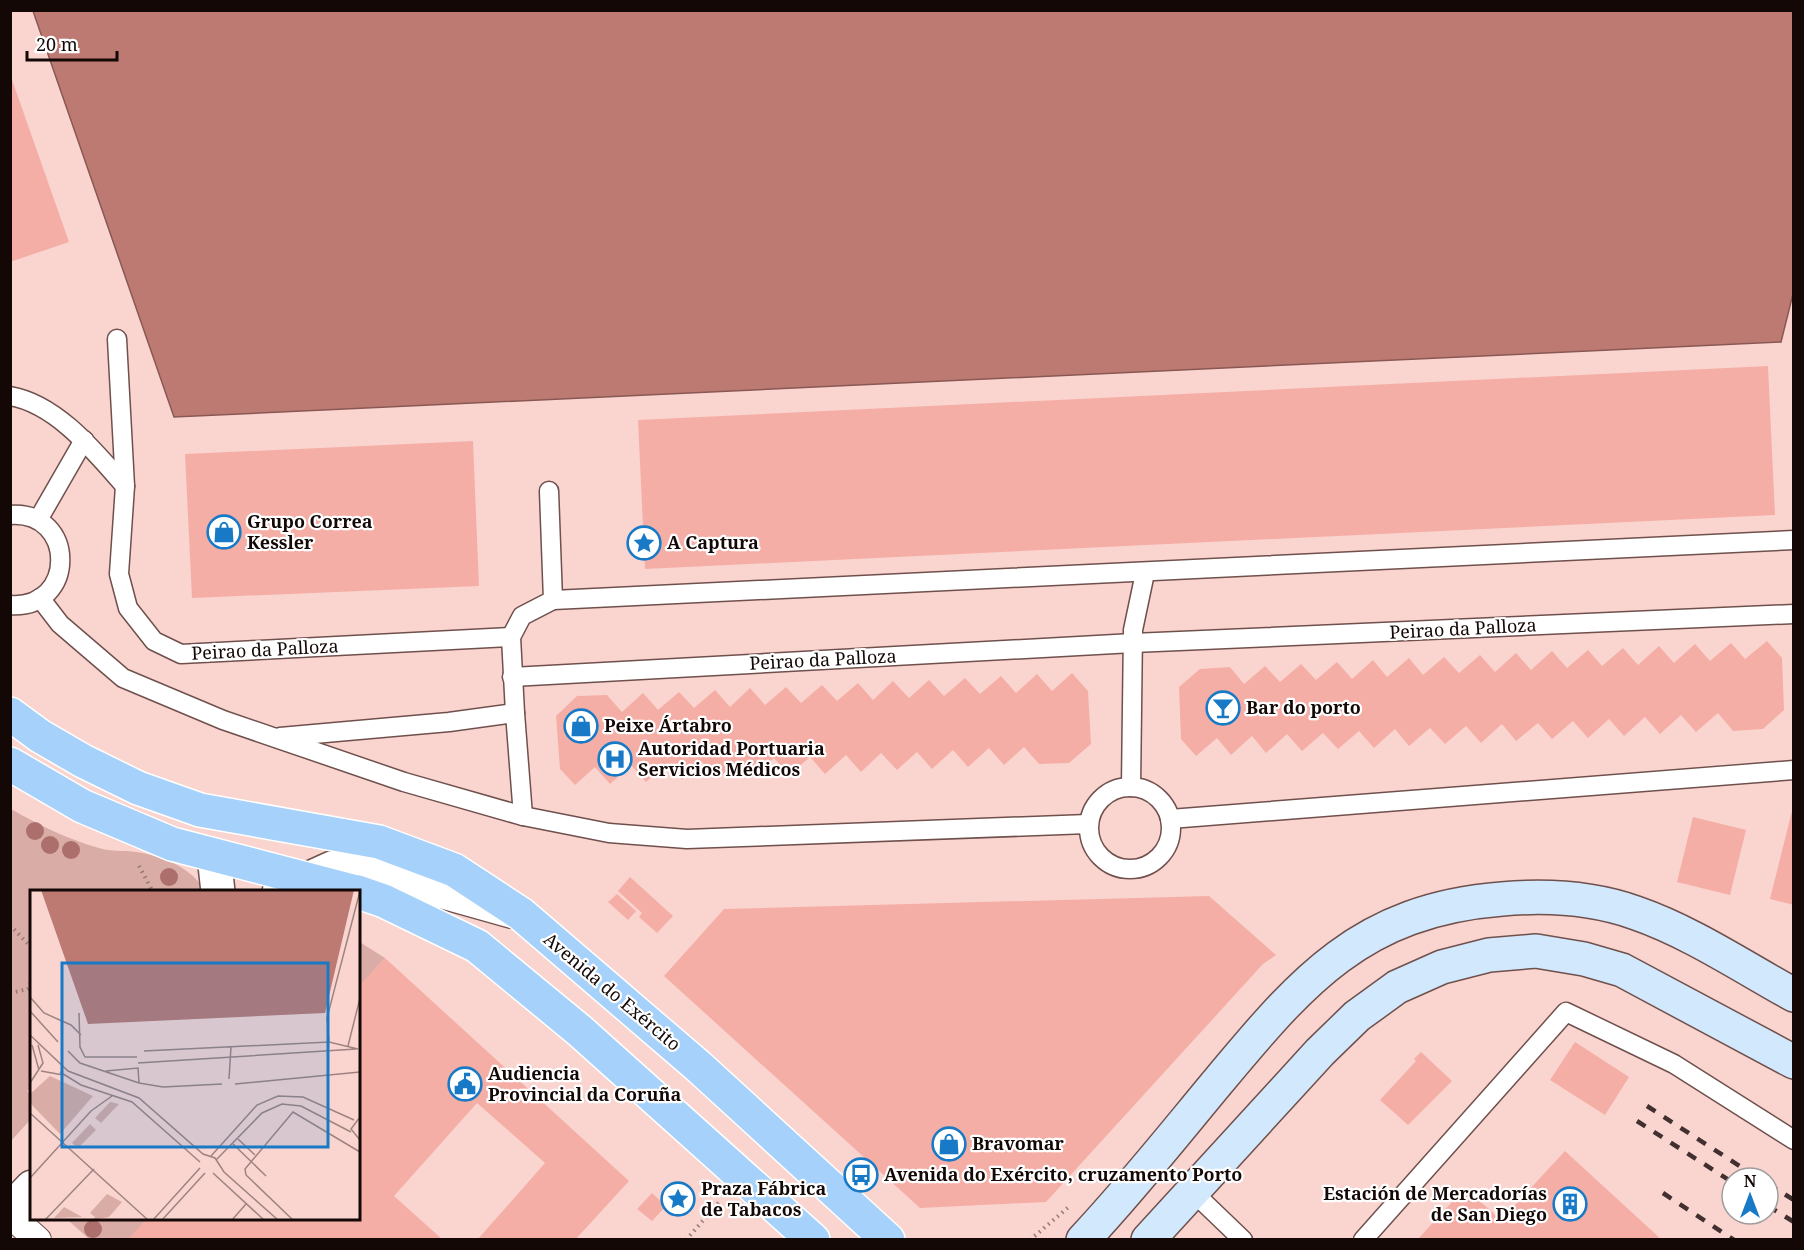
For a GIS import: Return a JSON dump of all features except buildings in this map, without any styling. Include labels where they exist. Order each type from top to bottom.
[{"type":"main road","name":"Avenida do Exército","points":[[10,714],[40,736],[138,788],[200,810],[378,842],[454,870],[521,914],[698,1066],[888,1239]]},
{"type":"main road","points":[[10,764],[82,806],[118,823],[293,885],[323,890]]},
{"type":"main road","points":[[364,897],[477,946],[580,1031],[813,1239]]},
{"type":"main road","points":[[1083,1239],[1121,1199],[1280,1006],[1323,967],[1369,936],[1409,918],[1464,902],[1527,897],[1587,900],[1637,913],[1794,995]]},
{"type":"main road","points":[[1121,1199],[1156,1237],[1193,1192],[1320,1052],[1357,1016],[1397,987],[1442,967],[1489,955],[1536,951],[1622,970],[1794,1062]]},
{"type":"street","points":[[214,856],[218,890]]},
{"type":"street","points":[[293,885],[332,868],[351,864],[372,865],[440,891],[521,914]]},
{"type":"street","points":[[10,1210],[30,1189]]},
{"type":"street","points":[[10,1215],[38,1239]]},
{"type":"lane","name":"Peirao da Palloza","points":[[117,339],[125,486],[119,574],[128,608],[154,641],[181,654],[511,637]]},
{"type":"lane","points":[[10,396],[59,418],[84,440],[125,486]]},
{"type":"lane","points":[[38,520],[84,440]]},
{"type":"lane","points":[[549,491],[553,600]]},
{"type":"lane","points":[[10,515],[22,514],[38,520],[55,536],[60,551],[61,565],[52,588],[40,598],[29,603],[10,605]]},
{"type":"lane","points":[[523,816],[511,637],[522,616],[553,600],[1794,540]]},
{"type":"lane","points":[[1131,787],[1133,643],[1145,573]]},
{"type":"lane","points":[[40,598],[60,624],[123,678],[224,720],[404,782],[523,816],[609,833],[687,839],[1088,824]]},
{"type":"lane","name":"Peirao da Palloza","points":[[513,676],[1133,643],[1794,614]]},
{"type":"lane","points":[[275,737],[449,722],[515,713]]},
{"type":"lane","points":[[1170,819],[1794,770]]},
{"type":"lane","points":[[1131,787],[1145,790],[1158,798],[1170,819],[1171,837],[1165,850],[1154,862],[1133,870],[1119,868],[1106,862],[1092,845],[1088,824],[1095,806],[1104,795],[1117,789],[1131,787]]},
{"type":"lane","points":[[1363,1239],[1566,1012],[1674,1064],[1794,1140]]},
{"type":"lane","points":[[1193,1192],[1243,1239]]},
{"type":"path","points":[[10,925],[30,946]]},
{"type":"path","points":[[10,993],[28,989],[30,983]]},
{"type":"path","points":[[686,1239],[721,1200]]},
{"type":"shaded area","points":[[33,11],[1793,11],[1794,290],[1781,342],[174,417]]},
{"type":"shaded area","points":[[11,809],[32,821],[87,844],[108,850],[146,854],[166,860],[192,875],[204,890],[30,890],[30,1088],[27,1091],[30,1095],[30,1120],[11,1141]]},
{"type":"shaded area","points":[[360,942],[385,958],[360,986]]},
{"type":"shaded area","points":[[146,1220],[128,1240],[89,1239],[69,1221]]},
{"type":"railway","points":[[1647,1106],[1740,1166]]},
{"type":"railway","points":[[1637,1121],[1720,1174]]},
{"type":"railway","points":[[1780,1191],[1794,1200]]},
{"type":"railway","points":[[1663,1193],[1734,1240]]},
{"type":"railway","points":[[1780,1213],[1794,1222]]},
{"type":"place","name":"Grupo Correa Kessler","points":[[224,532]]},
{"type":"place","name":"A Captura","points":[[644,543]]},
{"type":"place","name":"Bar do porto","points":[[1223,708]]},
{"type":"place","name":"Peixe Ártabro","points":[[581,726]]},
{"type":"place","name":"Autoridad Portuaria Servicios Médicos","points":[[615,759]]},
{"type":"place","name":"Audiencia Provincial da Coruña","points":[[465,1084]]},
{"type":"place","name":"Bravomar","points":[[949,1144]]},
{"type":"place","name":"Avenida do Exército, cruzamento Porto","points":[[861,1175]]},
{"type":"place","name":"Praza Fábrica de Tabacos","points":[[678,1199]]},
{"type":"place","name":"Estación de Mercadorías de San Diego","points":[[1570,1204]]}]
